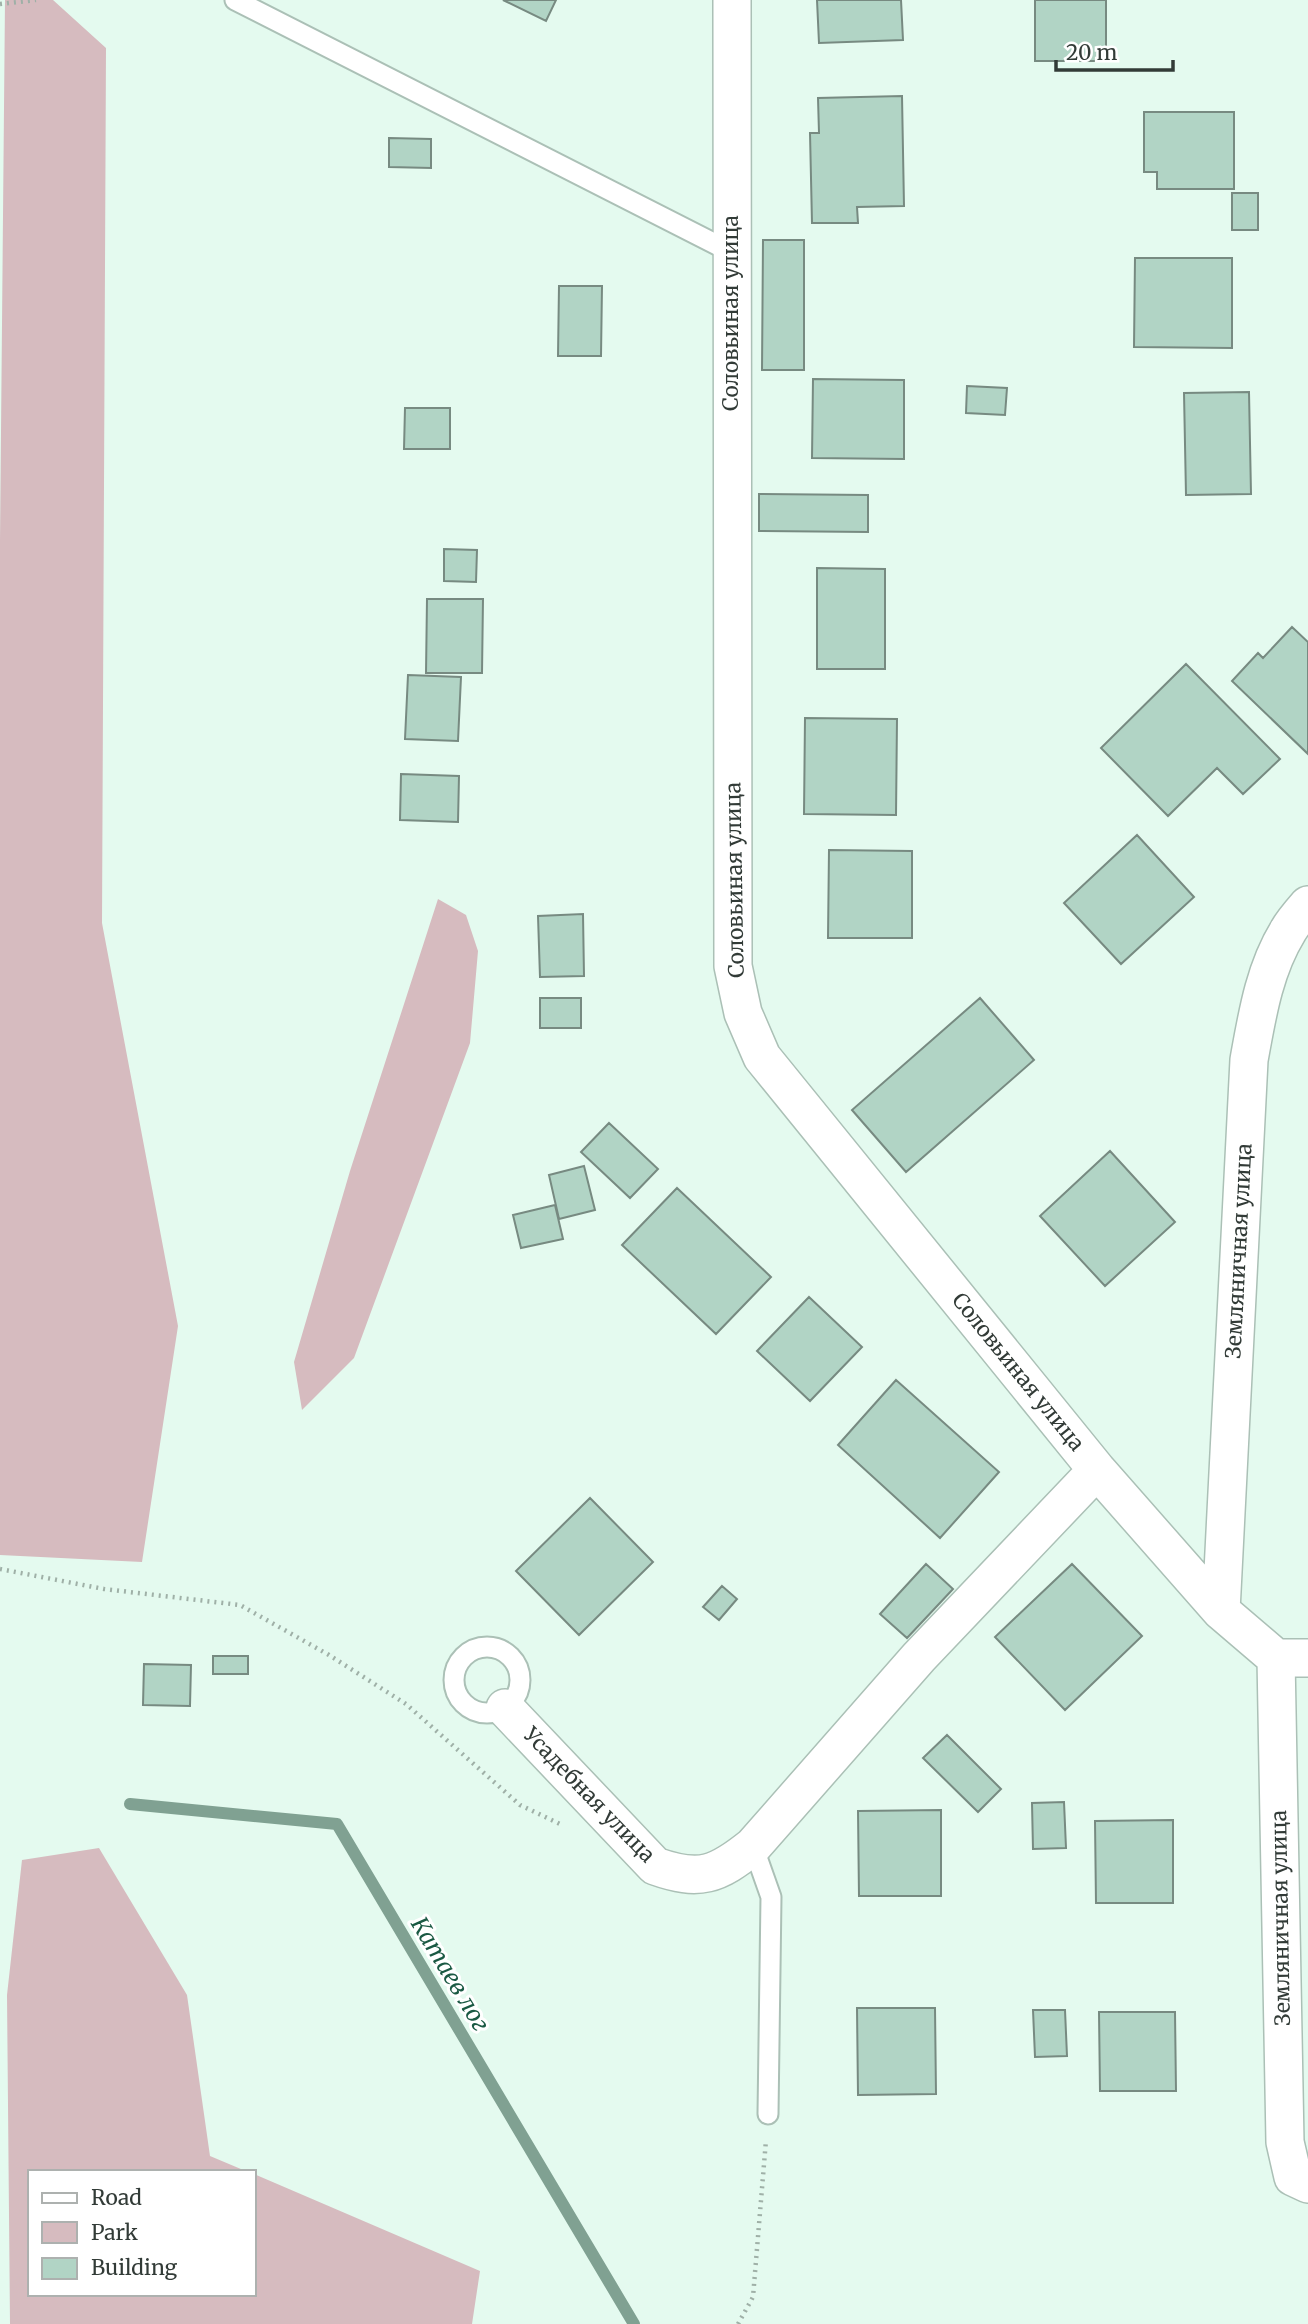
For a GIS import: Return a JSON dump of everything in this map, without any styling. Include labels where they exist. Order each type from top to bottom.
[{"type":"street","name":"Соловьиная улица","points":[[732,0],[733,966],[743,1013],[762,1057],[1097,1471],[1221,1611],[1292,1658]]},
{"type":"street","name":"Земляничная улица","points":[[1221,1611],[1249,1060],[1269,970],[1288,930],[1308,905]]},
{"type":"street","name":"Усадебная улица","points":[[505,1708],[655,1867],[695,1876],[728,1866],[753,1846],[919,1657],[1097,1471]]},
{"type":"street","name":"Земляничная улица","points":[[1292,1658],[1285,2142],[1301,2180]]},
{"type":"lane","points":[[234,0],[731,252]]},
{"type":"lane","points":[[753,1846],[771,1897],[768,2114]]},
{"type":"path","points":[[0,4],[36,0]]},
{"type":"path","points":[[0,1569],[104,1589],[240,1605],[407,1704],[520,1805],[566,1827]]},
{"type":"path","points":[[738,2324],[753,2297],[768,2114]]},
{"type":"green space","points":[[5,0],[53,0],[106,48],[102,923],[178,1326],[142,1562],[0,1555],[0,541]]},
{"type":"green space","points":[[438,899],[466,915],[478,951],[470,1043],[354,1358],[302,1410],[294,1362],[350,1171]]},
{"type":"green space","points":[[99,1848],[187,1995],[210,2156],[243,2170],[28,2170],[28,2296],[256,2296],[256,2175],[480,2271],[472,2324],[10,2324],[7,1995],[22,1860]]},
{"type":"building","points":[[503,0],[556,0],[546,21]]},
{"type":"building","points":[[817,0],[901,0],[903,40],[819,43]]},
{"type":"building","points":[[1035,0],[1106,0],[1106,61],[1035,61]]},
{"type":"building","points":[[902,96],[904,206],[857,207],[858,223],[812,223],[810,133],[819,133],[818,98]]},
{"type":"building","points":[[1144,112],[1234,112],[1234,189],[1157,189],[1157,172],[1144,172]]},
{"type":"building","points":[[389,138],[431,139],[431,168],[389,167]]},
{"type":"building","points":[[1232,193],[1258,193],[1258,230],[1232,230]]},
{"type":"building","points":[[763,240],[804,240],[804,370],[762,370]]},
{"type":"building","points":[[1135,258],[1232,258],[1232,348],[1134,347]]},
{"type":"building","points":[[559,286],[602,286],[601,356],[558,356]]},
{"type":"building","points":[[813,379],[904,380],[904,459],[812,458]]},
{"type":"building","points":[[967,386],[1007,388],[1005,415],[966,413]]},
{"type":"building","points":[[1249,392],[1251,494],[1186,495],[1184,393]]},
{"type":"building","points":[[405,408],[450,408],[450,449],[404,449]]},
{"type":"building","points":[[759,494],[868,495],[868,532],[759,531]]},
{"type":"building","points":[[444,549],[477,550],[476,582],[444,581]]},
{"type":"building","points":[[817,568],[885,569],[885,669],[817,669]]},
{"type":"building","points":[[427,599],[483,599],[482,673],[426,673]]},
{"type":"building","points":[[1292,627],[1308,642],[1308,754],[1232,681],[1258,653],[1263,658]]},
{"type":"building","points":[[1186,664],[1280,759],[1243,794],[1217,768],[1168,816],[1101,748]]},
{"type":"building","points":[[408,675],[461,677],[458,741],[405,739]]},
{"type":"building","points":[[805,718],[897,719],[896,815],[804,814]]},
{"type":"building","points":[[401,774],[459,776],[458,822],[400,820]]},
{"type":"building","points":[[1137,835],[1194,897],[1121,964],[1064,903]]},
{"type":"building","points":[[829,850],[912,851],[912,938],[828,938]]},
{"type":"building","points":[[583,914],[584,976],[540,977],[538,916]]},
{"type":"building","points":[[540,998],[581,998],[581,1028],[540,1028]]},
{"type":"building","points":[[980,998],[1034,1060],[906,1172],[852,1110]]},
{"type":"building","points":[[609,1123],[658,1169],[630,1198],[581,1152]]},
{"type":"building","points":[[1110,1151],[1175,1222],[1105,1286],[1040,1216]]},
{"type":"building","points":[[584,1166],[595,1210],[559,1219],[549,1175]]},
{"type":"building","points":[[677,1188],[771,1277],[716,1334],[622,1245]]},
{"type":"building","points":[[555,1205],[563,1239],[521,1248],[513,1215]]},
{"type":"building","points":[[809,1297],[862,1347],[810,1401],[757,1351]]},
{"type":"building","points":[[896,1380],[999,1472],[940,1538],[838,1445]]},
{"type":"building","points":[[590,1498],[653,1562],[579,1635],[516,1571]]},
{"type":"building","points":[[926,1564],[953,1589],[907,1638],[880,1614]]},
{"type":"building","points":[[1072,1564],[1142,1636],[1065,1710],[995,1637]]},
{"type":"building","points":[[722,1586],[737,1599],[719,1620],[703,1607]]},
{"type":"building","points":[[213,1656],[248,1656],[248,1674],[213,1674]]},
{"type":"building","points":[[144,1664],[191,1665],[190,1706],[143,1705]]},
{"type":"building","points":[[947,1735],[1001,1789],[978,1812],[923,1758]]},
{"type":"building","points":[[1064,1802],[1066,1848],[1033,1849],[1032,1803]]},
{"type":"building","points":[[941,1810],[941,1896],[859,1896],[858,1811]]},
{"type":"building","points":[[1173,1820],[1173,1903],[1096,1903],[1095,1821]]},
{"type":"building","points":[[857,2008],[935,2008],[936,2094],[858,2095]]},
{"type":"building","points":[[1033,2010],[1065,2010],[1067,2056],[1035,2057]]},
{"type":"building","points":[[1099,2012],[1175,2012],[1176,2091],[1100,2091]]},
{"type":"waterway","name":"Катаев лог","points":[[130,1804],[337,1824],[634,2324]]}]
